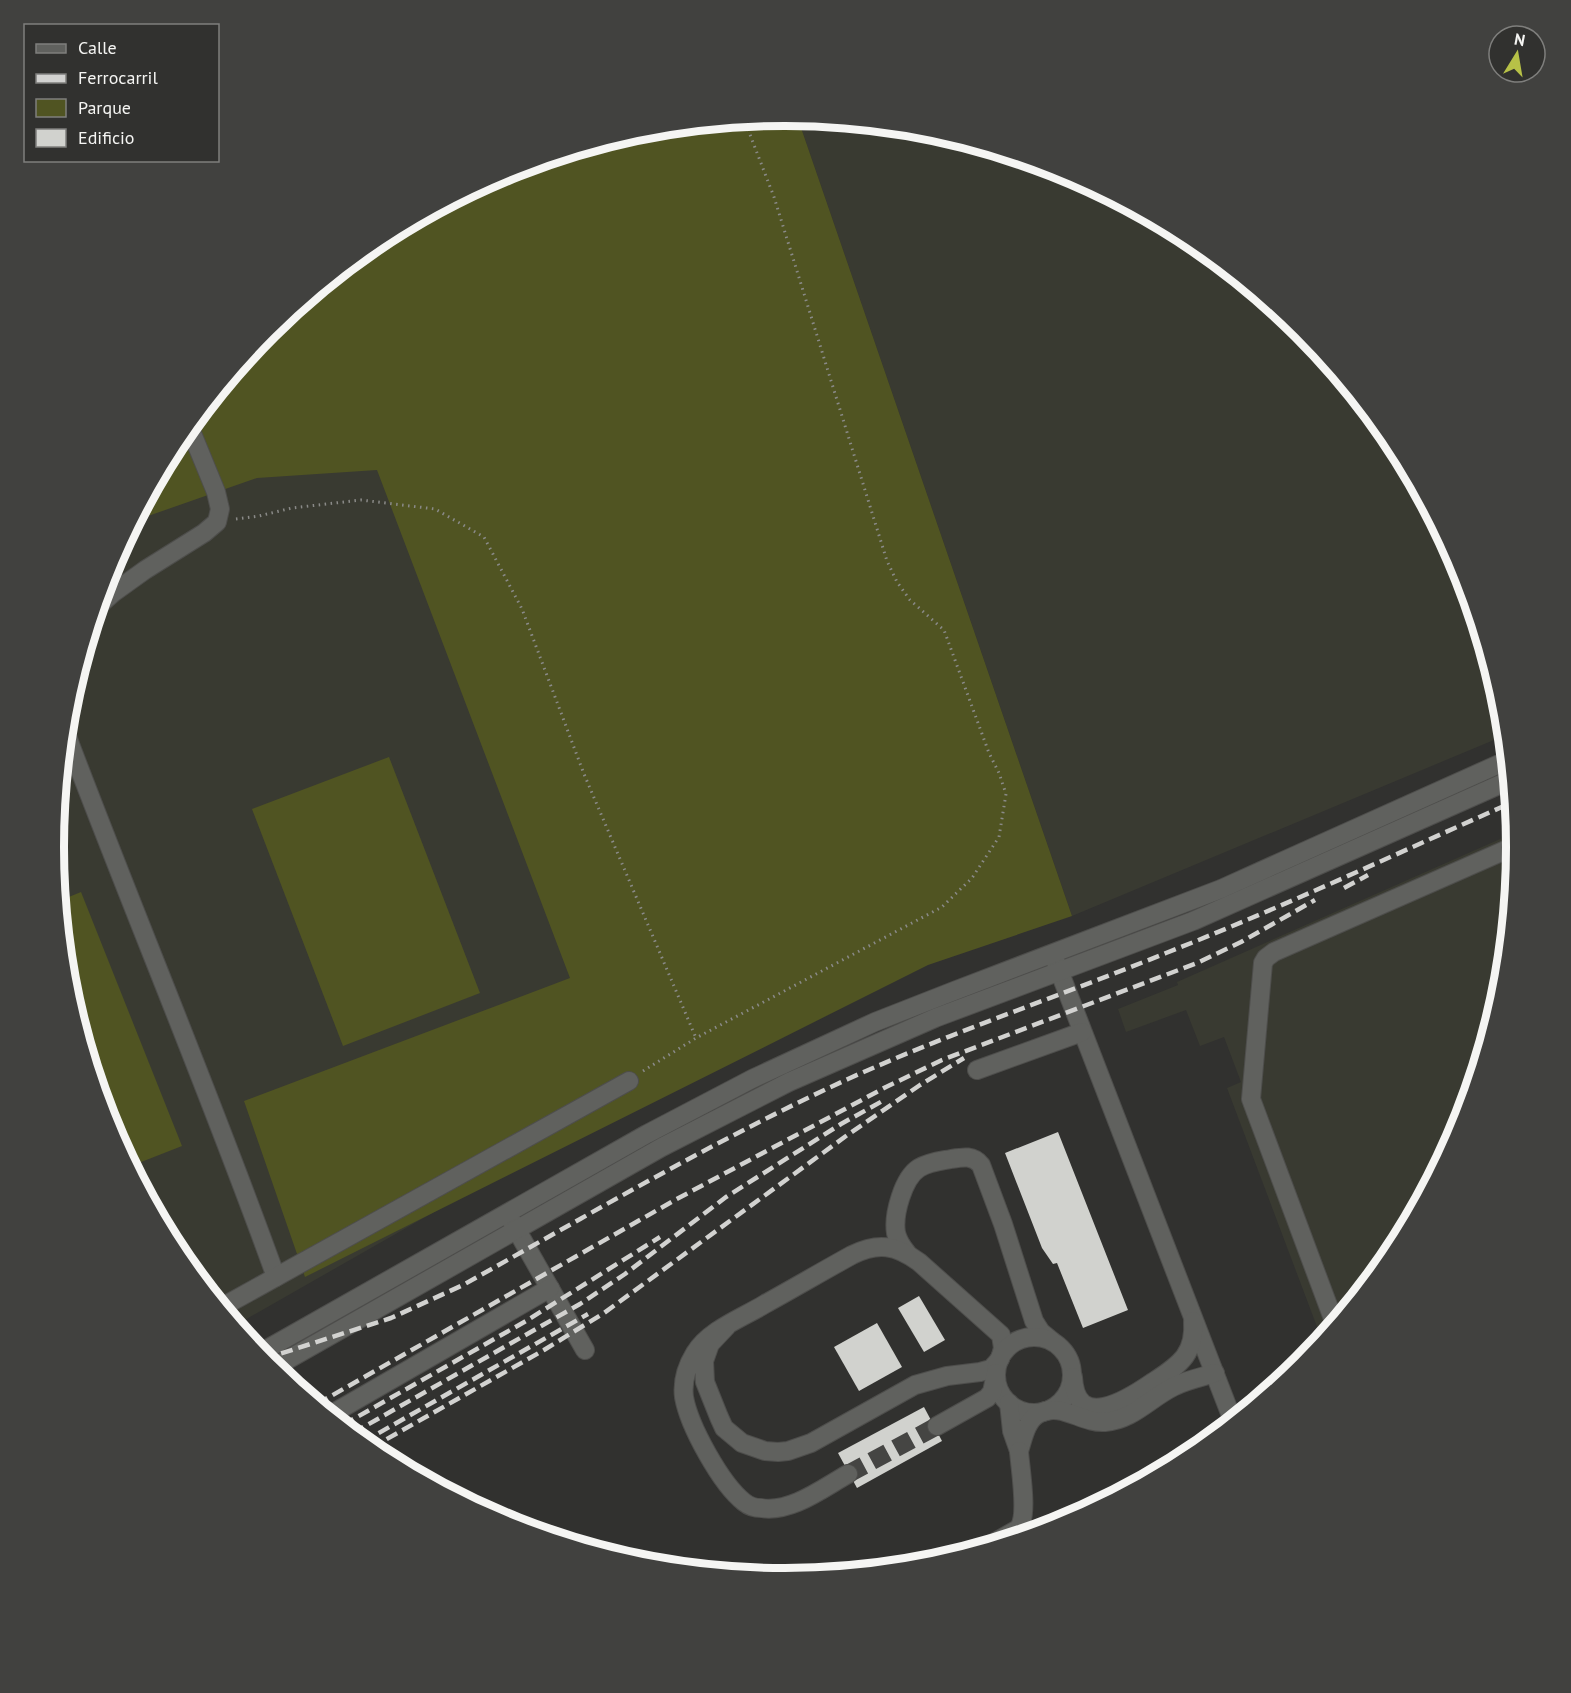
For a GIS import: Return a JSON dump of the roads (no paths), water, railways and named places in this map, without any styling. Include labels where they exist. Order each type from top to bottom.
[{"type":"lane","points":[[110,596],[217,522],[220,509],[216,492],[193,436]]},
{"type":"lane","points":[[72,748],[276,1277]]},
{"type":"lane","points":[[268,1348],[667,1123],[752,1079],[875,1022],[1221,888],[1501,763]]},
{"type":"lane","points":[[283,1363],[662,1147],[789,1082],[914,1027],[1193,921],[1503,783]]},
{"type":"lane","points":[[1332,1317],[1251,1099],[1263,963],[1274,952],[1506,850]]},
{"type":"lane","points":[[1053,953],[1230,1414]]},
{"type":"lane","points":[[977,1070],[1082,1032]]},
{"type":"lane","points":[[228,1304],[629,1080]]},
{"type":"lane","points":[[907,1254],[899,1243],[896,1224],[902,1195],[912,1175],[918,1169],[937,1161],[966,1157],[977,1161],[981,1165],[1003,1224],[1034,1321],[1041,1332],[1063,1349],[1070,1360],[1078,1398],[1094,1407],[1107,1407],[1133,1396],[1169,1371],[1185,1356],[1193,1337],[1191,1310]]},
{"type":"lane","points":[[507,1213],[585,1350]]},
{"type":"lane","points":[[848,1474],[800,1500],[776,1508],[754,1507],[736,1495],[712,1462],[692,1421],[684,1396],[686,1374],[696,1351],[727,1326],[862,1250],[885,1247],[907,1254],[919,1262],[996,1329],[1003,1341],[992,1392],[987,1398],[937,1426]]},
{"type":"lane","points":[[336,1410],[550,1288]]},
{"type":"lane","points":[[727,1326],[717,1335],[706,1352],[705,1382],[724,1428],[742,1443],[765,1451],[778,1452],[811,1443],[915,1385],[947,1376],[986,1371],[998,1365]]},
{"type":"lane","points":[[1052,1341],[1040,1337],[1015,1342],[1006,1349],[998,1365],[997,1383],[1002,1394],[1009,1403],[1019,1409],[1031,1412],[1062,1410],[1096,1422],[1117,1420],[1142,1408],[1174,1386],[1215,1373]]},
{"type":"lane","points":[[1019,1450],[1025,1431],[1034,1417],[1055,1407],[1065,1398],[1071,1386],[1072,1373]]},
{"type":"lane","points":[[1009,1403],[1012,1431],[1019,1450],[1024,1513],[1022,1525],[1017,1529]]},
{"type":"tunnel","points":[[848,1474],[937,1426]]},
{"type":"railway","points":[[275,1355],[391,1318],[463,1285],[701,1152],[848,1079],[1210,935],[1505,805]]},
{"type":"railway","points":[[1344,888],[1368,875]]},
{"type":"railway","points":[[324,1400],[675,1200],[886,1087],[942,1060],[1197,963],[1241,942],[1315,900]]},
{"type":"railway","points":[[380,1443],[544,1350],[604,1313],[846,1136],[964,1058]]},
{"type":"railway","points":[[361,1429],[580,1304],[625,1274],[726,1197],[841,1124],[886,1099]]},
{"type":"railway","points":[[350,1421],[526,1321],[660,1237]]},
{"type":"railway","points":[[372,1437],[588,1314]]}]
